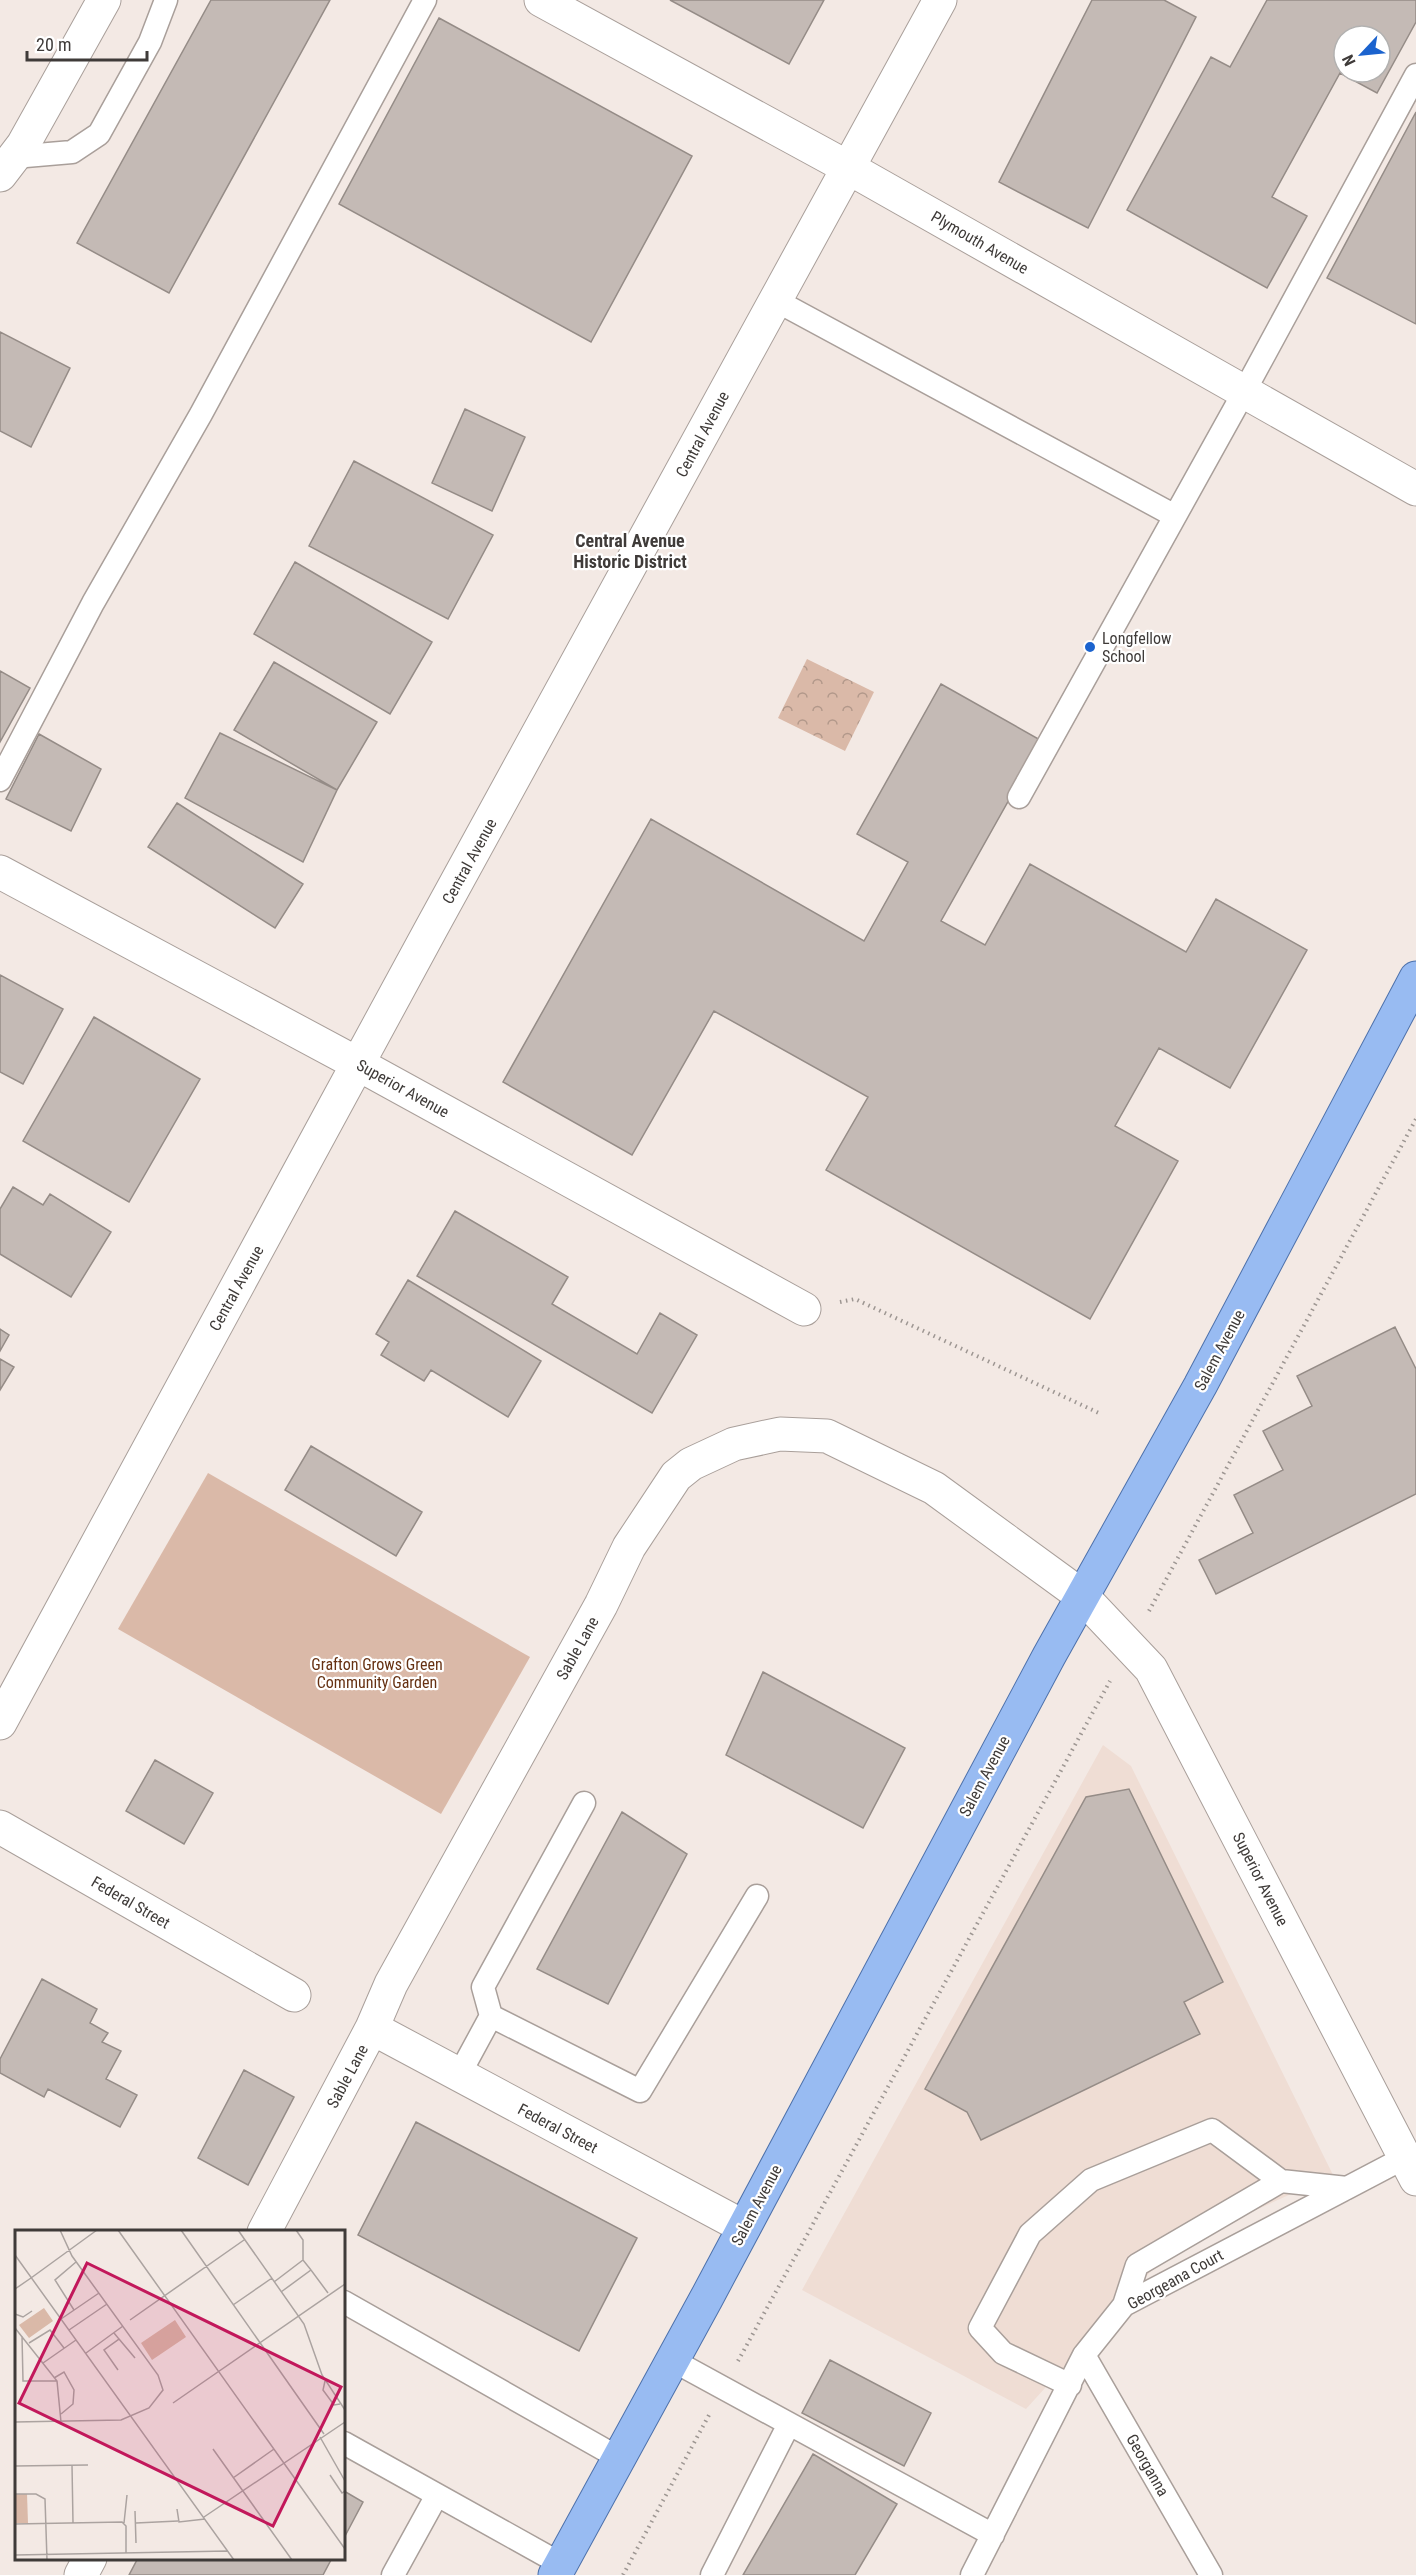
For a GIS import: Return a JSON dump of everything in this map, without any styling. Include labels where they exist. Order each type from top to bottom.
[{"type":"main road","name":"Salem Avenue","points":[[558,2570],[744,2227],[881,1967],[1082,1596],[1210,1366],[1416,978]]},
{"type":"street","points":[[7,166],[23,145],[104,0]]},
{"type":"street","name":"Plymouth Avenue","points":[[542,0],[847,167],[1416,489]]},
{"type":"street","name":"Central Avenue","points":[[0,1723],[940,0]]},
{"type":"street","name":"Superior Avenue","points":[[0,872],[358,1064],[804,1309]]},
{"type":"street","name":"Sable Lane","points":[[265,2230],[372,2028],[391,1984],[595,1615],[629,1547],[676,1476],[692,1464],[734,1444],[780,1434],[827,1436],[934,1488],[1082,1596]]},
{"type":"street","name":"Superior Avenue","points":[[1082,1596],[1151,1669],[1410,2169]]},
{"type":"street","name":"Federal Street","points":[[0,1827],[294,1995]]},
{"type":"street","name":"Federal Street","points":[[372,2028],[744,2227]]},
{"type":"street","points":[[81,2575],[89,2560]]},
{"type":"lane","points":[[7,166],[72,152],[99,134],[150,42],[166,0]]},
{"type":"lane","points":[[0,780],[93,603],[201,414],[425,0]]},
{"type":"lane","points":[[1019,797],[1244,392],[1416,75]]},
{"type":"lane","points":[[775,300],[1175,516]]},
{"type":"lane","points":[[459,2075],[491,2016],[483,1987],[584,1803]]},
{"type":"lane","points":[[491,2016],[640,2091],[757,1896]]},
{"type":"lane","points":[[1070,2385],[1003,2353],[980,2328],[1030,2234],[1091,2180],[1212,2130],[1281,2181],[1347,2188]]},
{"type":"lane","name":"Georgeana Court","points":[[972,2575],[1084,2355],[1124,2305],[1347,2188],[1410,2169]]},
{"type":"lane","points":[[1124,2305],[1137,2265],[1281,2181]]},
{"type":"lane","points":[[345,2303],[619,2457]]},
{"type":"lane","name":"Georganna","points":[[1084,2355],[1211,2575]]},
{"type":"lane","points":[[672,2360],[993,2535]]},
{"type":"lane","points":[[712,2575],[789,2424]]},
{"type":"lane","points":[[345,2444],[437,2495],[558,2570]]},
{"type":"lane","points":[[393,2575],[437,2495]]},
{"type":"path","points":[[623,2575],[1416,1119]]},
{"type":"path","points":[[804,1309],[855,1299],[1101,1414]]},
{"type":"shaded area","points":[[1103,1745],[1131,1766],[1333,2175],[1172,2248],[1026,2409],[802,2290]]},
{"type":"green space","points":[[807,659],[874,692],[845,751],[778,718]]},
{"type":"green space","name":"Grafton Grows Green Community Garden","points":[[208,1473],[530,1657],[441,1814],[118,1629]]},
{"type":"building","points":[[211,0],[330,0],[169,293],[77,243]]},
{"type":"building","points":[[670,0],[824,0],[789,64]]},
{"type":"building","points":[[1092,0],[1164,0],[1196,17],[1088,228],[999,182]]},
{"type":"building","points":[[1267,0],[1416,0],[1416,22],[1392,66],[1392,24],[1332,24],[1332,84],[1334,84],[1272,197],[1307,216],[1267,288],[1127,210],[1211,57],[1230,67]]},
{"type":"building","points":[[439,18],[692,156],[591,342],[339,204]]},
{"type":"building","points":[[1360,84],[1382,84],[1377,93]]},
{"type":"building","points":[[1416,112],[1416,324],[1327,278]]},
{"type":"building","points":[[0,332],[70,368],[31,447],[0,431]]},
{"type":"building","points":[[465,409],[525,437],[492,511],[432,483]]},
{"type":"building","points":[[354,461],[493,535],[448,619],[309,546]]},
{"type":"building","points":[[295,562],[432,642],[390,714],[254,634]]},
{"type":"building","points":[[274,662],[377,722],[337,790],[234,730]]},
{"type":"building","points":[[0,671],[30,688],[0,742]]},
{"type":"building","points":[[941,684],[1042,741],[941,921],[985,945],[1030,864],[1186,952],[1216,899],[1307,950],[1230,1088],[1159,1048],[1115,1126],[1178,1161],[1090,1319],[826,1170],[868,1097],[714,1011],[632,1155],[503,1082],[651,819],[864,941],[908,862],[857,834]]},
{"type":"building","points":[[220,733],[337,790],[303,862],[185,798]]},
{"type":"building","points":[[39,734],[101,769],[71,831],[6,799]]},
{"type":"building","points":[[177,803],[303,884],[275,928],[148,847]]},
{"type":"building","points":[[0,975],[63,1009],[23,1084],[0,1072]]},
{"type":"building","points":[[94,1017],[200,1079],[129,1202],[23,1141]]},
{"type":"building","points":[[13,1187],[43,1205],[50,1194],[111,1232],[71,1297],[0,1254],[0,1209]]},
{"type":"building","points":[[455,1211],[568,1277],[552,1304],[637,1354],[660,1313],[697,1335],[652,1413],[417,1276]]},
{"type":"building","points":[[408,1280],[541,1361],[508,1417],[431,1370],[424,1381],[381,1355],[389,1342],[376,1334]]},
{"type":"building","points":[[1395,1327],[1416,1369],[1416,1494],[1216,1594],[1199,1560],[1253,1533],[1234,1495],[1283,1470],[1263,1431],[1312,1406],[1297,1376]]},
{"type":"building","points":[[0,1329],[9,1335],[0,1351]]},
{"type":"building","points":[[0,1359],[14,1367],[0,1390]]},
{"type":"building","points":[[311,1446],[422,1512],[396,1556],[285,1490]]},
{"type":"building","points":[[763,1672],[905,1748],[863,1828],[726,1755]]},
{"type":"building","points":[[155,1760],[213,1793],[184,1844],[126,1811]]},
{"type":"building","points":[[1129,1789],[1223,1982],[1184,2002],[1200,2034],[981,2140],[967,2112],[925,2089],[1086,1797]]},
{"type":"building","points":[[622,1812],[687,1854],[608,2004],[537,1969]]},
{"type":"building","points":[[42,1979],[97,2009],[90,2023],[108,2033],[102,2042],[121,2051],[106,2079],[137,2095],[120,2127],[48,2089],[44,2097],[0,2073],[0,2059]]},
{"type":"building","points":[[244,2070],[294,2097],[248,2185],[198,2158]]},
{"type":"building","points":[[416,2122],[637,2238],[579,2351],[358,2235]]},
{"type":"building","points":[[830,2360],[931,2413],[904,2466],[802,2413]]},
{"type":"building","points":[[813,2454],[897,2504],[855,2575],[743,2575]]},
{"type":"building","points":[[345,2492],[363,2502],[345,2536]]},
{"type":"building","points":[[137,2560],[331,2560],[323,2575],[129,2575]]},
{"type":"place","name":"Longfellow School","points":[[1090,647]]},
{"type":"district","name":"Central Avenue Historic District","points":[[630,551]]}]
